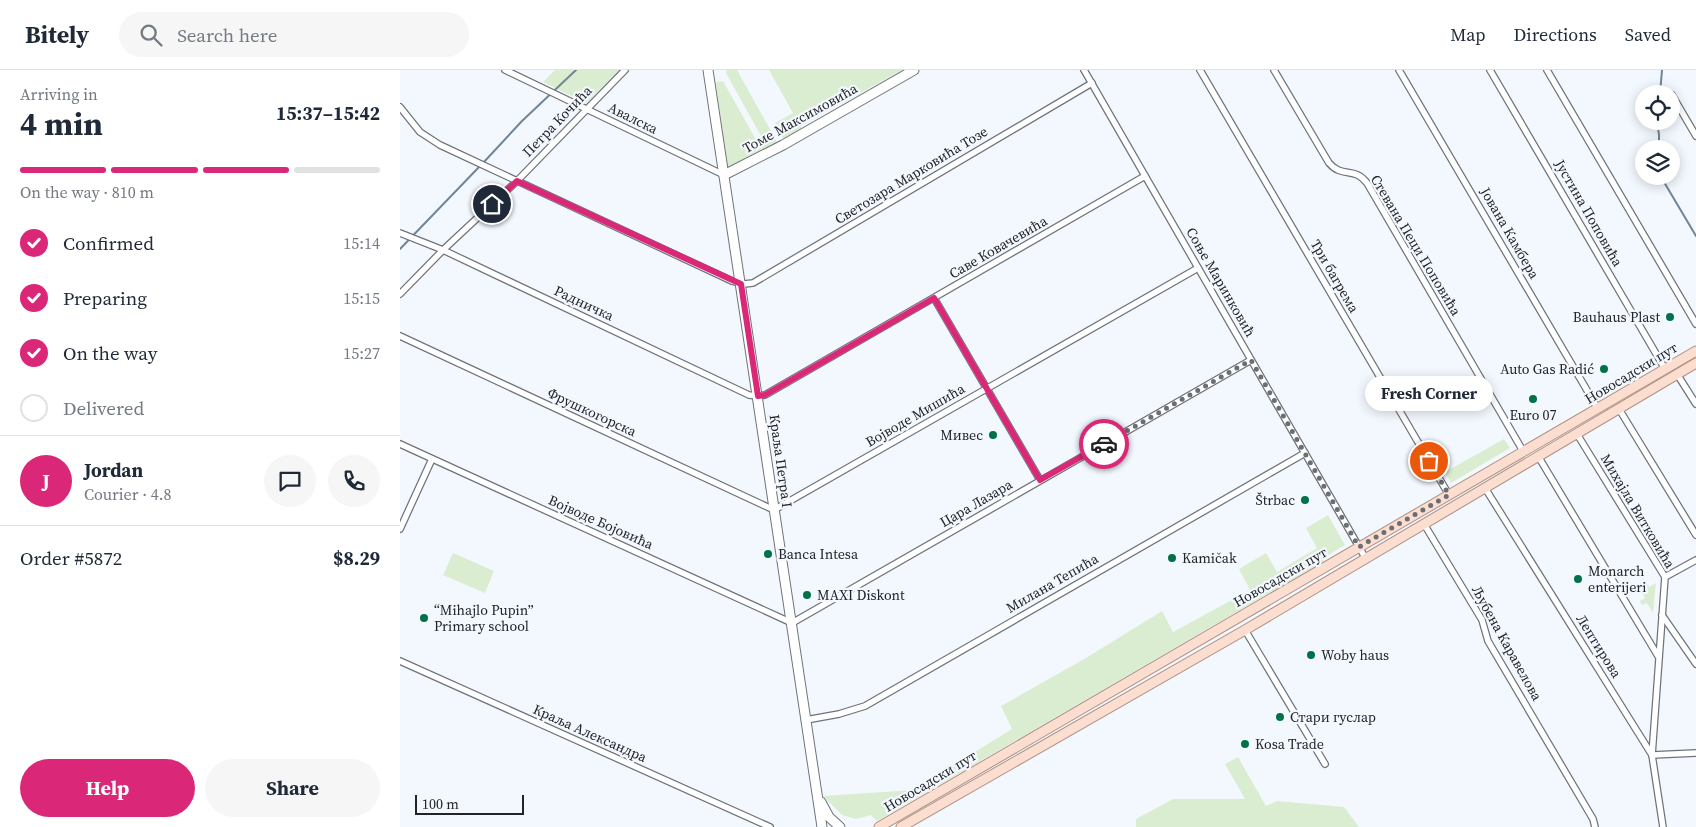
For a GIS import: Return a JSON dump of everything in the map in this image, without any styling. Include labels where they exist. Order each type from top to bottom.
[{"type":"main road","name":"Новосадски пут","points":[[879,827],[1598,409],[1696,350]]},
{"type":"main road","name":"Новосадски пут","points":[[901,827],[1245,630],[1696,363]]},
{"type":"street","name":"Авалска","points":[[505,70],[724,175]]},
{"type":"street","name":"Петра Кочића","points":[[400,294],[443,250],[517,181],[625,70]]},
{"type":"street","name":"Краља Петра I","points":[[708,70],[822,827]]},
{"type":"street","name":"Томе Максимовића","points":[[724,175],[783,145],[914,70]]},
{"type":"street","name":"Соње Маринковић","points":[[1084,70],[1366,559]]},
{"type":"street","name":"Три багрема","points":[[1200,70],[1449,495]]},
{"type":"street","name":"Стевана Пеци Поповића","points":[[1274,70],[1329,163],[1334,169],[1342,173],[1357,174],[1367,183],[1523,451]]},
{"type":"street","name":"Јована Камбера","points":[[1399,70],[1598,409]]},
{"type":"street","name":"Јустина Поповића","points":[[1490,70],[1666,369]]},
{"type":"street","points":[[1547,70],[1696,324]]},
{"type":"street","name":"Светозара Марковића Тозе","points":[[741,284],[753,283],[1092,83]]},
{"type":"street","points":[[400,107],[415,127],[440,145],[741,284]]},
{"type":"street","points":[[1680,109],[1696,136]]},
{"type":"street","name":"Саве Ковачевића","points":[[758,396],[765,395],[1145,176]]},
{"type":"street","name":"Радничка","points":[[400,233],[443,250],[749,395],[758,396]]},
{"type":"street","name":"Војводе Мишића","points":[[774,510],[1198,268]]},
{"type":"street","points":[[934,298],[1040,480]]},
{"type":"street","name":"Фрушкогорска","points":[[400,336],[774,510]]},
{"type":"street","name":"Цара Лазара","points":[[792,623],[1251,360]]},
{"type":"street","points":[[1677,374],[1696,404]]},
{"type":"street","points":[[1619,409],[1696,535]]},
{"type":"street","name":"Михајла Витковића","points":[[1576,434],[1665,577],[1652,754]]},
{"type":"street","name":"Војводе Бојовића","points":[[400,444],[792,623]]},
{"type":"street","name":"Милана Тепића","points":[[806,720],[839,714],[864,706],[1305,453]]},
{"type":"street","points":[[1538,456],[1658,657]]},
{"type":"street","points":[[400,529],[432,459]]},
{"type":"street","name":"Лептирова","points":[[1486,488],[1652,754],[1664,827]]},
{"type":"street","name":"Љубена Каравелова","points":[[1424,524],[1482,620],[1488,641],[1593,819],[1595,827]]},
{"type":"street","points":[[1665,577],[1696,560]]},
{"type":"street","points":[[1662,614],[1696,664]]},
{"type":"street","name":"Новосадски пут","points":[[1245,630],[1325,764]]},
{"type":"street","name":"Краља Александра","points":[[400,661],[770,827]]},
{"type":"street","points":[[1652,754],[1696,753]]},
{"type":"street","points":[[816,795],[829,817],[840,827]]},
{"type":"green space","points":[[555,70],[619,70],[586,103],[543,82]]},
{"type":"green space","points":[[727,70],[737,70],[771,131],[761,136],[726,73]]},
{"type":"green space","points":[[769,70],[902,70],[801,126],[802,130],[784,140],[775,123],[793,113]]},
{"type":"green space","points":[[723,81],[759,145],[774,137],[778,144],[728,168],[716,84],[716,82]]},
{"type":"green space","points":[[1504,439],[1510,448],[1451,483],[1445,472]]},
{"type":"green space","points":[[1328,515],[1345,545],[1323,558],[1324,561],[877,821],[871,815],[856,819],[842,815],[823,796],[913,790],[1012,729],[1001,706],[1086,658],[1162,611],[1173,632],[1250,590],[1239,569],[1266,553],[1277,572],[1317,548],[1306,528]]},
{"type":"green space","points":[[453,553],[494,571],[485,593],[443,575]]},
{"type":"green space","points":[[1641,574],[1649,587],[1656,583],[1653,613],[1647,603],[1642,605],[1640,601],[1645,598],[1637,585],[1644,581]]},
{"type":"green space","points":[[1238,757],[1266,806],[1277,801],[1344,807],[1359,827],[1136,827],[1136,819],[1173,799],[1245,799],[1225,764]]},
{"type":"waterway","points":[[483,163],[522,121],[576,70]]},
{"type":"waterway","points":[[1661,85],[1662,70]]},
{"type":"waterway","points":[[1658,130],[1659,140]]},
{"type":"waterway","points":[[400,249],[480,166]]},
{"type":"waterway","points":[[1666,185],[1696,236]]},
{"type":"way so far","points":[[1104,444],[1251,360],[1359,547],[1449,495],[1429,461]]},
{"type":"place","name":"Bauhaus Plast","points":[[1670,317]]},
{"type":"place","name":"Auto Gas Radić","points":[[1604,369]]},
{"type":"place","name":"Euro 07","points":[[1533,399]]},
{"type":"place","name":"Мивес","points":[[993,435]]},
{"type":"place","name":"Fresh Corner","points":[[1429,461]]},
{"type":"place","name":"Štrbac","points":[[1305,500]]},
{"type":"place","name":"Banca Intesa","points":[[768,554]]},
{"type":"place","name":"Kamičak","points":[[1172,558]]},
{"type":"place","name":"Monarch enterijeri","points":[[1578,579]]},
{"type":"place","name":"MAXI Diskont","points":[[807,595]]},
{"type":"place","name":"“Mihajlo Pupin” Primary school","points":[[424,618]]},
{"type":"place","name":"Woby haus","points":[[1311,655]]},
{"type":"place","name":"Стари гуслар","points":[[1280,717]]},
{"type":"place","name":"Kosa Trade","points":[[1245,744]]},
{"type":"route","points":[[492,204],[517,181],[741,284],[758,396],[765,395],[934,298],[1040,480],[1104,444]]}]
